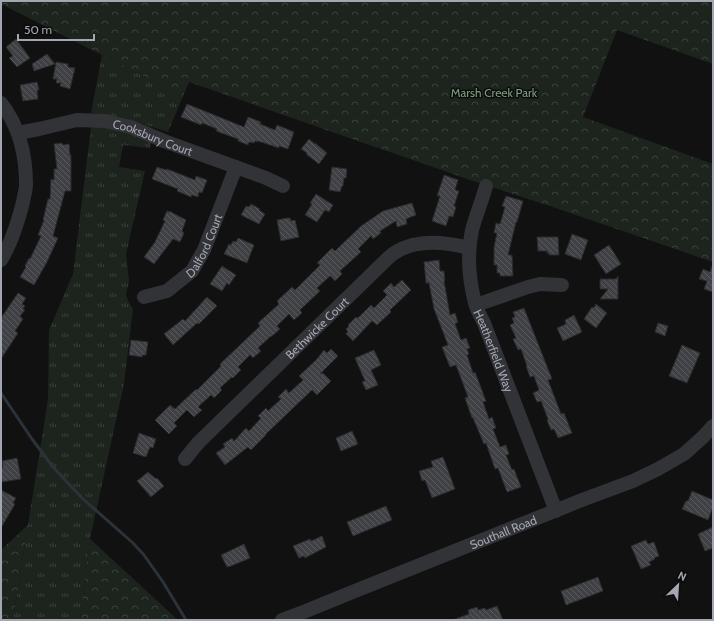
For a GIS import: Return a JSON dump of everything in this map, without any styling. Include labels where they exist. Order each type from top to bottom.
[{"type":"street","points":[[1,103],[18,133],[24,159],[26,186],[19,219],[7,250],[1,260]]},
{"type":"street","name":"Cooksbury Court","points":[[18,133],[77,120],[105,121],[131,127],[164,141],[266,178],[283,186]]},
{"type":"street","name":"Dalford Court","points":[[144,297],[167,291],[192,271],[204,250],[236,167]]},
{"type":"street","name":"Heatherfield Way","points":[[486,186],[472,230],[469,248],[469,269],[472,289],[476,305],[556,510]]},
{"type":"street","name":"Bethwicke Court","points":[[185,459],[198,443],[396,252],[408,246],[422,243],[442,243],[469,248]]},
{"type":"street","points":[[476,305],[540,284],[562,285]]},
{"type":"street","name":"Southall Road","points":[[282,620],[308,616],[350,593],[556,510],[633,481],[684,454],[713,426]]},
{"type":"green space","name":"Marsh Creek Park","points":[[1,1],[713,1],[713,64],[617,30],[583,117],[713,164],[713,262],[476,182],[189,82],[183,96],[1,4]]},
{"type":"green space","points":[[102,55],[183,96],[168,132],[131,120],[91,113]]},
{"type":"green space","points":[[91,127],[108,127],[152,140],[150,148],[123,145],[119,167],[145,171],[126,254],[129,281],[126,294],[133,309],[124,384],[90,539],[80,620],[13,620],[48,399],[49,330],[73,274]]},
{"type":"green space","points":[[28,525],[13,620],[1,620],[1,550]]},
{"type":"green space","points":[[90,539],[178,620],[80,620]]},
{"type":"building","points":[[16,39],[30,58],[17,67],[9,58],[13,56],[6,47]]},
{"type":"building","points":[[47,54],[55,64],[34,71],[32,64]]},
{"type":"building","points":[[56,62],[68,64],[68,67],[75,68],[70,89],[60,86],[61,83],[56,83],[57,79],[53,79]]},
{"type":"building","points":[[37,82],[39,90],[37,90],[38,99],[23,101],[20,85]]},
{"type":"building","points":[[187,104],[244,127],[248,117],[275,130],[277,125],[294,132],[288,149],[279,146],[279,148],[258,141],[255,141],[254,143],[249,142],[248,145],[238,141],[238,139],[216,131],[217,129],[202,123],[201,125],[181,117]]},
{"type":"building","points":[[309,139],[327,153],[319,164],[301,149]]},
{"type":"building","points":[[62,143],[63,145],[69,144],[71,155],[71,191],[65,191],[53,236],[58,238],[34,285],[20,277],[41,236],[38,235],[44,220],[48,199],[50,199],[51,179],[54,180],[54,169],[57,169],[54,144]]},
{"type":"building","points":[[157,167],[167,169],[195,180],[196,176],[207,180],[202,193],[199,192],[198,197],[192,195],[191,197],[177,191],[178,189],[152,179]]},
{"type":"building","points":[[332,167],[347,169],[346,178],[344,178],[343,186],[340,192],[329,190]]},
{"type":"building","points":[[444,175],[458,180],[455,190],[459,191],[454,206],[456,207],[453,217],[449,216],[446,226],[432,221],[440,196],[437,196]]},
{"type":"building","points":[[316,194],[333,205],[329,212],[325,210],[317,222],[305,215]]},
{"type":"building","points":[[506,196],[523,201],[508,255],[512,255],[513,276],[500,276],[500,273],[497,273],[497,265],[494,265],[494,247],[497,233],[494,233],[496,223],[500,224],[505,207],[502,206]]},
{"type":"building","points":[[412,203],[416,215],[406,219],[407,224],[397,227],[396,221],[380,231],[381,233],[373,239],[371,236],[358,249],[361,252],[340,271],[342,274],[335,281],[330,276],[317,288],[320,291],[300,310],[302,313],[294,320],[289,314],[277,326],[280,329],[258,348],[261,351],[253,358],[250,355],[238,367],[241,370],[220,388],[222,390],[214,398],[211,395],[198,407],[202,410],[194,417],[187,410],[174,423],[177,426],[169,434],[155,420],[170,405],[175,409],[196,389],[197,390],[221,366],[220,364],[260,326],[258,323],[279,304],[277,301],[292,287],[295,290],[320,265],[317,263],[332,248],[335,251],[361,226],[383,211]]},
{"type":"building","points":[[251,204],[265,214],[259,224],[241,215],[246,206],[249,207]]},
{"type":"building","points":[[167,211],[186,220],[182,231],[184,233],[180,242],[173,239],[154,264],[144,257],[155,242],[165,221],[163,220]]},
{"type":"building","points":[[290,218],[291,221],[295,220],[299,237],[281,241],[277,220]]},
{"type":"building","points":[[572,234],[588,240],[581,260],[565,254]]},
{"type":"building","points":[[537,237],[558,237],[559,255],[549,255],[547,251],[538,251]]},
{"type":"building","points":[[238,238],[254,245],[247,263],[224,254],[229,244],[231,245],[233,241],[236,242]]},
{"type":"building","points":[[609,245],[621,264],[606,274],[594,255]]},
{"type":"building","points":[[439,260],[440,271],[444,271],[444,281],[450,315],[455,313],[458,322],[455,324],[461,340],[466,338],[470,348],[467,349],[469,354],[467,355],[473,373],[475,372],[486,401],[483,402],[489,419],[492,417],[496,428],[493,429],[500,447],[506,445],[509,454],[506,455],[512,470],[514,469],[521,487],[507,492],[498,468],[495,469],[486,443],[484,444],[472,418],[465,398],[468,397],[456,365],[450,367],[442,347],[448,345],[434,309],[429,283],[426,283],[424,262]]},
{"type":"building","points":[[222,266],[236,275],[229,285],[227,283],[222,291],[210,284]]},
{"type":"building","points":[[712,266],[713,292],[704,289],[707,281],[699,279],[703,269],[710,272]]},
{"type":"building","points":[[618,276],[618,299],[600,299],[608,289],[600,289],[600,279],[616,279]]},
{"type":"building","points":[[402,280],[411,290],[377,325],[372,321],[353,341],[346,334],[348,331],[346,329],[349,326],[348,325],[356,317],[358,318],[371,305],[374,308],[387,295],[383,291],[391,283],[394,287]]},
{"type":"building","points":[[18,293],[26,298],[22,304],[25,306],[23,309],[25,310],[20,316],[23,319],[15,331],[18,333],[1,359],[1,318]]},
{"type":"building","points":[[207,297],[217,306],[199,324],[197,323],[173,345],[164,334],[183,319],[185,321]]},
{"type":"building","points":[[596,304],[607,313],[596,328],[584,319],[592,307],[594,308]]},
{"type":"building","points":[[524,308],[552,379],[548,380],[561,414],[564,413],[572,433],[558,438],[554,429],[551,430],[541,401],[537,402],[533,393],[539,390],[534,376],[530,377],[521,349],[518,350],[513,339],[516,338],[510,325],[514,323],[512,318],[515,317],[513,312]]},
{"type":"building","points":[[574,315],[582,332],[563,341],[557,328],[566,324],[565,320]]},
{"type":"building","points":[[658,323],[668,326],[665,336],[655,332]]},
{"type":"building","points":[[131,340],[148,342],[146,355],[143,355],[142,357],[129,355]]},
{"type":"building","points":[[682,345],[700,353],[687,383],[669,376]]},
{"type":"building","points":[[331,349],[338,356],[320,374],[323,373],[331,381],[317,395],[312,390],[251,450],[248,447],[225,465],[216,453],[225,447],[223,444],[232,438],[234,441],[246,428],[249,431],[261,418],[258,416],[266,408],[268,411],[281,399],[278,397],[286,389],[289,393],[303,380],[299,376],[324,350],[327,353]]},
{"type":"building","points":[[374,350],[381,365],[371,370],[378,385],[366,390],[362,382],[365,381],[355,358]]},
{"type":"building","points":[[352,431],[358,444],[341,451],[336,438]]},
{"type":"building","points":[[139,433],[156,439],[153,448],[150,447],[146,457],[133,453]]},
{"type":"building","points":[[443,457],[455,489],[432,498],[425,480],[422,481],[419,471],[433,467],[431,461]]},
{"type":"building","points":[[17,458],[21,479],[1,482],[1,468],[3,467],[2,461]]},
{"type":"building","points":[[148,472],[156,479],[157,478],[164,486],[151,497],[137,481]]},
{"type":"building","points":[[1,490],[16,498],[13,503],[15,504],[1,528]]},
{"type":"building","points":[[692,491],[713,500],[713,507],[708,520],[682,509],[686,501],[688,501]]},
{"type":"building","points":[[386,506],[392,520],[353,536],[347,522]]},
{"type":"building","points":[[713,527],[713,548],[705,551],[698,534]]},
{"type":"building","points":[[322,536],[326,547],[305,558],[304,556],[299,558],[293,546]]},
{"type":"building","points":[[646,540],[648,544],[654,542],[659,556],[649,562],[651,565],[641,569],[631,546]]},
{"type":"building","points":[[244,544],[250,558],[227,567],[221,555]]},
{"type":"building","points":[[598,577],[603,591],[566,605],[561,591]]},
{"type":"building","points":[[497,606],[503,620],[455,620],[469,614],[468,610],[477,607],[478,610],[485,608],[486,610]]},
{"type":"waterway","points":[[1,393],[53,467],[82,498],[133,543],[144,555],[163,582],[186,620]]}]
